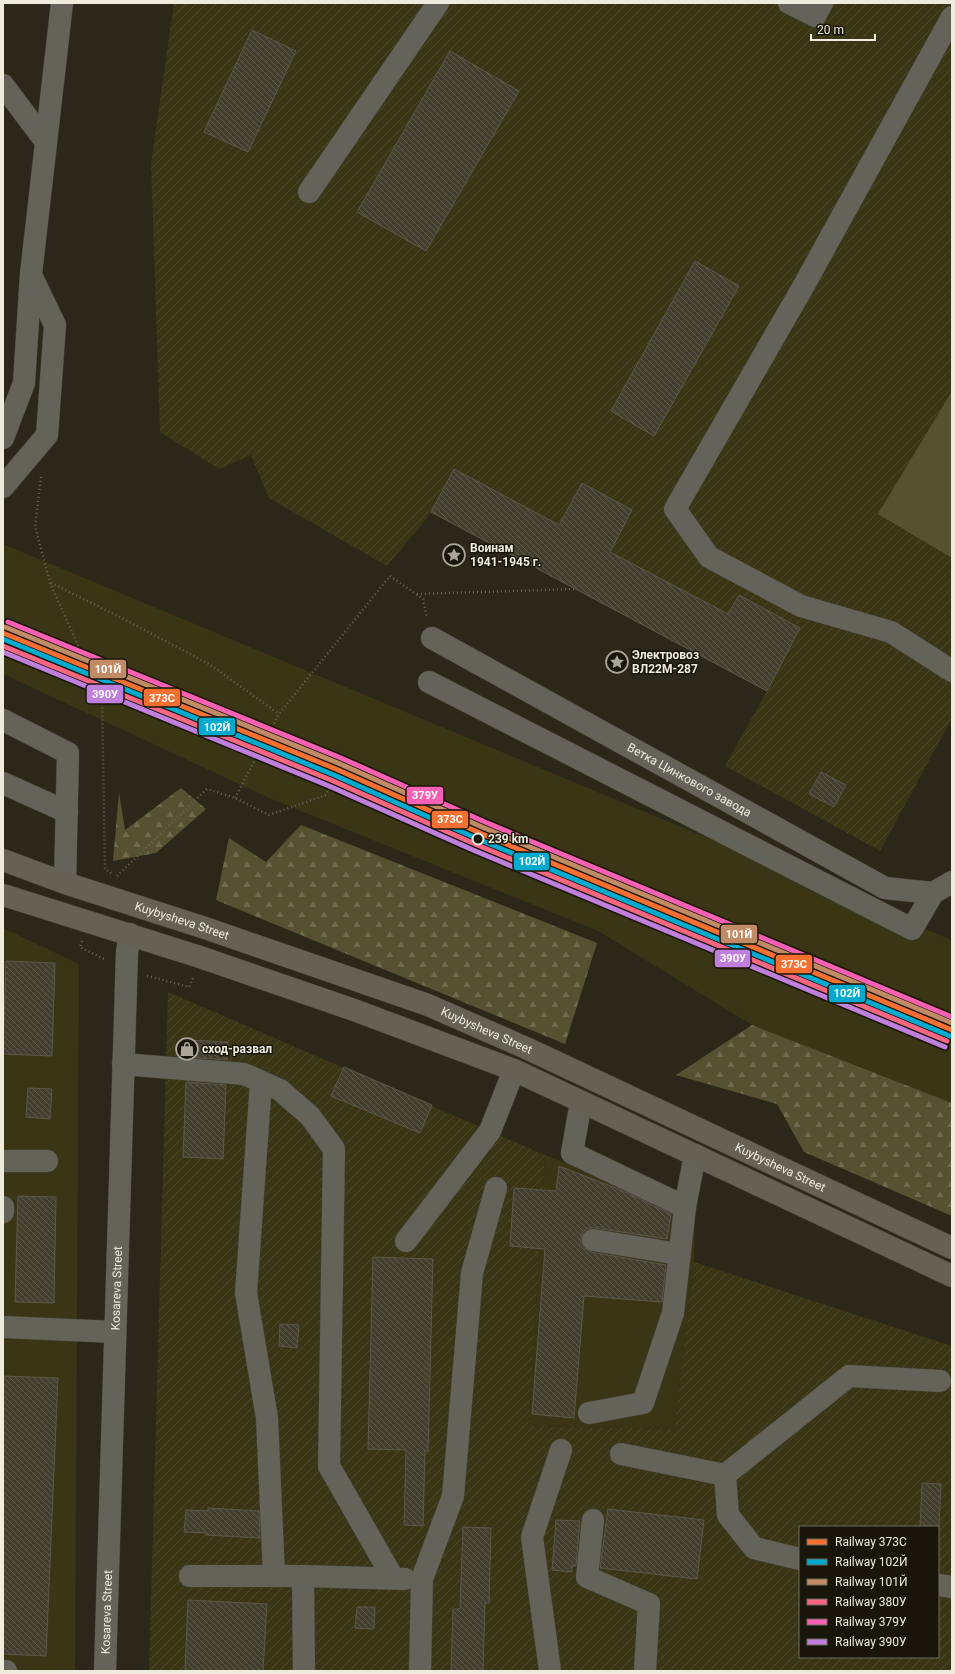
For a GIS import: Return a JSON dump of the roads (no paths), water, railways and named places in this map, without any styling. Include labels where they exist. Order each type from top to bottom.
[{"type":"main road","name":"Kuybysheva Street","points":[[3,860],[65,883],[140,906],[428,1005],[526,1048],[952,1248]]},
{"type":"main road","name":"Kuybysheva Street","points":[[3,895],[130,934],[354,1010],[514,1070],[952,1276]]},
{"type":"main road","name":"Kosareva Street","points":[[130,934],[140,906]]},
{"type":"street","points":[[3,438],[24,383],[31,274],[62,3]]},
{"type":"street","points":[[308,192],[438,3]]},
{"type":"street","points":[[789,3],[816,16],[822,3]]},
{"type":"street","points":[[952,17],[788,313],[675,509],[709,557],[801,606],[891,632],[952,671]]},
{"type":"street","points":[[3,85],[46,142]]},
{"type":"street","points":[[3,487],[47,435],[55,324],[31,274]]},
{"type":"street","name":"Ветка Цинкового завода","points":[[432,638],[885,888],[933,893]]},
{"type":"street","points":[[429,682],[912,929],[933,893],[952,882]]},
{"type":"street","points":[[3,720],[68,753],[65,883]]},
{"type":"street","points":[[3,783],[67,812]]},
{"type":"street","name":"Kosareva Street","points":[[105,1671],[127,952],[130,934]]},
{"type":"street","points":[[124,1064],[244,1074],[280,1090],[310,1116],[334,1149],[329,1466],[393,1578]]},
{"type":"street","points":[[406,1241],[490,1132],[514,1070]]},
{"type":"street","points":[[261,1082],[246,1294],[268,1418],[274,1576]]},
{"type":"street","points":[[581,1102],[572,1153],[685,1207]]},
{"type":"street","points":[[589,1413],[643,1402],[673,1313],[685,1207],[695,1155]]},
{"type":"street","points":[[3,1161],[47,1161]]},
{"type":"street","points":[[420,1671],[422,1579],[453,1496],[472,1273],[496,1188]]},
{"type":"street","points":[[3,1207],[3,1212]]},
{"type":"street","points":[[593,1240],[679,1254]]},
{"type":"street","points":[[3,1327],[115,1332]]},
{"type":"street","points":[[725,1475],[849,1376],[940,1381]]},
{"type":"street","points":[[550,1671],[532,1538],[561,1450]]},
{"type":"street","points":[[621,1454],[725,1475]]},
{"type":"street","points":[[725,1475],[728,1515],[754,1548],[799,1559]]},
{"type":"street","points":[[593,1520],[587,1577],[650,1604],[645,1671]]},
{"type":"street","points":[[190,1576],[303,1576],[422,1579]]},
{"type":"street","points":[[303,1576],[304,1671]]},
{"type":"street","points":[[939,1585],[952,1587]]},
{"type":"rail line","name":"379У","points":[[8,622],[341,758],[485,822],[952,1017]]},
{"type":"rail line","name":"101Й","points":[[5,627],[338,763],[482,827],[952,1023]]},
{"type":"rail line","name":"373C","points":[[3,633],[336,769],[480,833],[952,1030]]},
{"type":"rail line","name":"102Й","points":[[3,639],[334,775],[478,839],[950,1036]]},
{"type":"rail line","name":"380У","points":[[3,646],[331,780],[475,844],[947,1041]]},
{"type":"rail line","name":"390У","points":[[3,652],[329,786],[473,850],[945,1047]]},
{"type":"place","name":"Воинам 1941-1945 г.","points":[[454,555]]},
{"type":"place","name":"Электровоз ВЛ22М-287","points":[[617,662]]},
{"type":"place","name":"239 km","points":[[478,839]]},
{"type":"place","name":"сход-развал","points":[[187,1049]]}]
